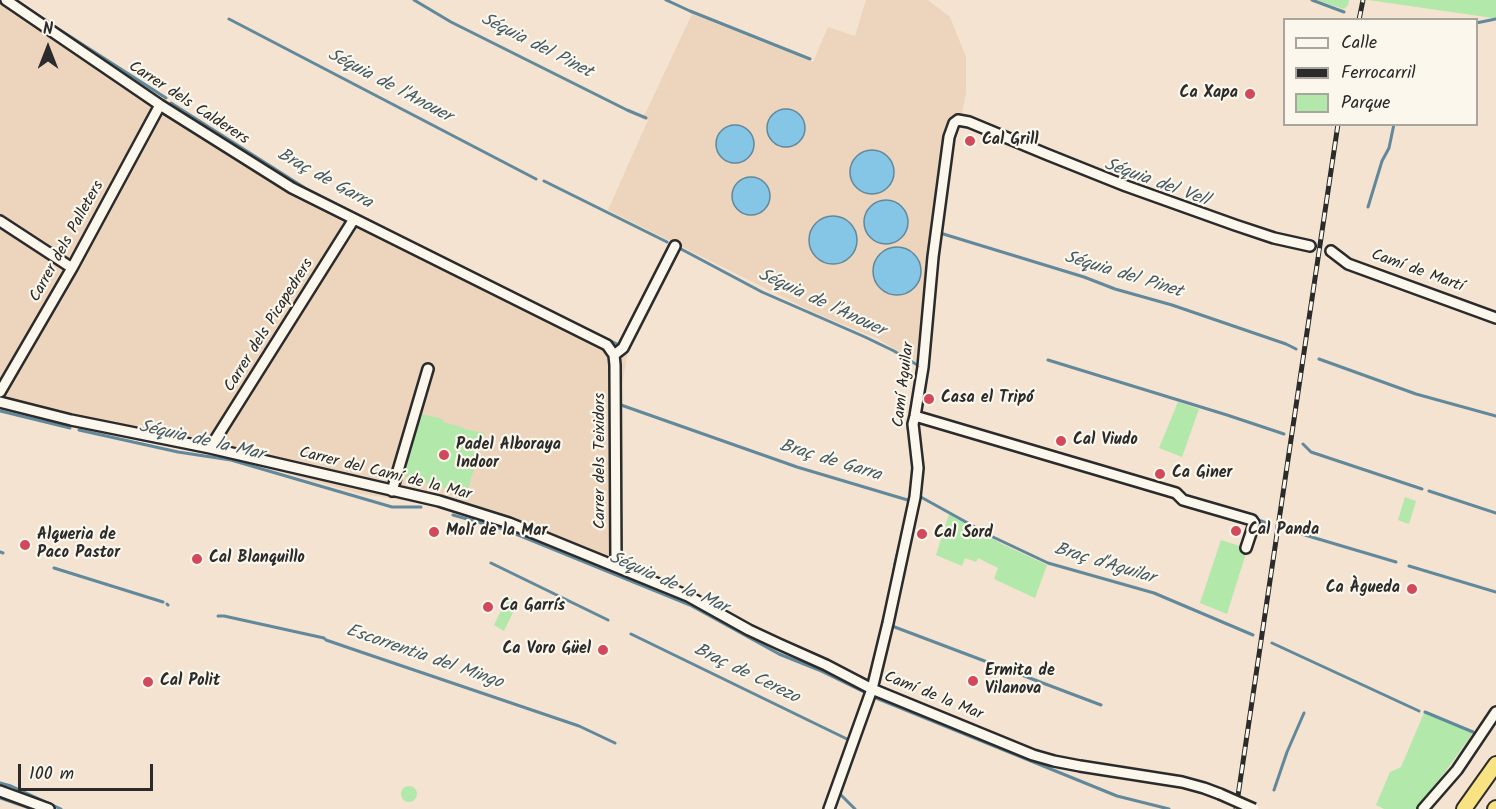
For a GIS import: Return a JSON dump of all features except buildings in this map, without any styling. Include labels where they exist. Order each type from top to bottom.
[{"type":"highway","points":[[1464,809],[1496,764]]},
{"type":"street","name":"Carrer dels Calderers","points":[[6,0],[160,105],[292,188],[607,345],[614,355]]},
{"type":"street","name":"Carrer dels Palleters","points":[[0,392],[72,268],[160,105]]},
{"type":"street","name":"Camí Aguilar","points":[[829,809],[872,689],[918,478],[913,424],[923,370],[933,257],[949,137],[954,123],[958,120],[969,122],[1046,154],[1235,225],[1274,238],[1310,246]]},
{"type":"street","name":"Carrer dels Picapedrers","points":[[210,448],[354,219]]},
{"type":"street","points":[[0,221],[72,268]]},
{"type":"street","points":[[614,355],[623,348],[675,246]]},
{"type":"street","name":"Camí de Martí","points":[[1330,251],[1348,264],[1496,318]]},
{"type":"street","name":"Carrer dels Teixidors","points":[[614,355],[616,567]]},
{"type":"street","points":[[392,490],[428,369]]},
{"type":"street","name":"Carrer del Camí de la Mar","points":[[0,402],[71,420],[210,448],[439,501],[509,523],[616,567]]},
{"type":"street","points":[[915,416],[1176,493],[1183,500],[1252,520],[1254,523],[1246,548]]},
{"type":"street","name":"Camí de la Mar","points":[[616,567],[688,596],[749,630],[872,689],[1033,754],[1054,761],[1182,782],[1204,788],[1254,809]]},
{"type":"street","points":[[1423,809],[1457,770],[1496,712]]},
{"type":"street","points":[[0,791],[49,809]]},
{"type":"shaded area","points":[[0,0],[12,0],[167,104],[306,190],[613,340],[628,351],[618,407],[618,515],[622,517],[624,575],[445,507],[357,493],[238,460],[70,427],[0,409]]},
{"type":"shaded area","points":[[866,0],[928,0],[950,17],[966,57],[966,93],[961,118],[948,119],[931,235],[920,364],[878,339],[813,312],[608,210],[648,120],[642,117],[692,14],[813,62],[828,27],[855,36]]},
{"type":"green space","points":[[1316,0],[1349,0],[1344,9]]},
{"type":"green space","points":[[1368,0],[1496,0],[1496,18],[1493,18]]},
{"type":"green space","points":[[1178,402],[1199,409],[1182,457],[1159,448]]},
{"type":"green space","name":"Padel Alboraya Indoor","points":[[422,414],[443,419],[443,422],[464,429],[485,433],[466,495],[402,476]]},
{"type":"green space","points":[[1405,497],[1416,501],[1409,524],[1398,520]]},
{"type":"green space","points":[[949,514],[1002,544],[1047,565],[1035,598],[994,579],[998,568],[978,558],[976,562],[965,558],[962,566],[936,555]]},
{"type":"green space","points":[[1221,540],[1247,550],[1227,614],[1200,603]]},
{"type":"green space","points":[[508,597],[518,602],[504,631],[494,625]]},
{"type":"green space","points":[[1426,712],[1473,733],[1416,809],[1384,809],[1376,805],[1390,772],[1401,767]]},
{"type":"green space","points":[[409,786],[415,788],[417,794],[415,800],[409,802],[403,800],[401,794],[403,788]]},
{"type":"water","points":[[786,109],[799,115],[805,128],[799,141],[786,147],[773,141],[767,128],[773,115]]},
{"type":"water","points":[[735,125],[748,131],[754,144],[748,157],[735,163],[722,157],[716,144],[722,131]]},
{"type":"water","points":[[872,150],[888,156],[894,172],[888,188],[872,194],[856,188],[850,172],[856,156]]},
{"type":"water","points":[[751,177],[764,183],[770,196],[764,209],[751,215],[738,209],[732,196],[738,183]]},
{"type":"water","points":[[886,200],[901,207],[908,222],[901,237],[886,244],[871,237],[864,222],[871,207]]},
{"type":"water","points":[[828,216],[838,216],[850,223],[857,235],[857,245],[850,257],[838,264],[828,264],[813,253],[809,245],[809,235],[820,220]]},
{"type":"water","points":[[897,247],[914,254],[921,271],[914,288],[897,295],[880,288],[873,271],[880,254]]},
{"type":"waterway","points":[[15,0],[166,98]]},
{"type":"waterway","name":"Séquia del Pinet","points":[[414,0],[451,22],[646,118]]},
{"type":"waterway","name":"Séquia del Vell","points":[[666,0],[810,59]]},
{"type":"waterway","points":[[1312,0],[1344,12]]},
{"type":"waterway","name":"Séquia de l'Anouer","points":[[229,19],[536,179]]},
{"type":"waterway","points":[[1478,23],[1496,19]]},
{"type":"waterway","name":"Braç de Garra","points":[[171,103],[305,188],[411,242]]},
{"type":"waterway","name":"Séquia del Vell","points":[[1368,207],[1382,161],[1389,148],[1394,126]]},
{"type":"waterway","name":"Séquia de l'Anouer","points":[[544,181],[667,242]]},
{"type":"waterway","name":"Séquia del Pinet","points":[[940,233],[1172,305],[1296,349]]},
{"type":"waterway","name":"Séquia de l'Anouer","points":[[681,249],[762,292],[865,337],[919,366]]},
{"type":"waterway","name":"Braç de Garra","points":[[554,313],[617,344]]},
{"type":"waterway","name":"Séquia del Pinet","points":[[1319,359],[1416,394],[1496,416]]},
{"type":"waterway","name":"Séquia de l'Anouer","points":[[1048,360],[1284,434]]},
{"type":"waterway","name":"Braç de Garra","points":[[621,405],[797,467],[911,501],[911,503]]},
{"type":"waterway","name":"Séquia de la Mar","points":[[0,411],[70,428]]},
{"type":"waterway","points":[[909,424],[911,441]]},
{"type":"waterway","name":"Séquia de la Mar","points":[[79,430],[178,452],[231,460],[392,507],[421,507]]},
{"type":"waterway","name":"Séquia de l'Anouer","points":[[1303,444],[1311,452],[1422,489]]},
{"type":"waterway","name":"Séquia de l'Anouer","points":[[1429,491],[1496,513]]},
{"type":"waterway","name":"Braç d'Aguilar","points":[[919,496],[993,537],[1048,563],[1154,593],[1253,635]]},
{"type":"waterway","name":"Séquia de la Mar","points":[[453,515],[506,530],[690,605],[779,654],[866,693]]},
{"type":"waterway","points":[[1258,520],[1270,524]]},
{"type":"waterway","points":[[1288,530],[1396,562]]},
{"type":"waterway","name":"Braç de Garra","points":[[892,584],[902,535]]},
{"type":"waterway","name":"Braç de Cerezo","points":[[491,563],[608,620]]},
{"type":"waterway","points":[[1409,566],[1496,592]]},
{"type":"waterway","name":"Escorrentia del Mingo","points":[[54,568],[163,602]]},
{"type":"waterway","name":"Escorrentia del Mingo","points":[[218,616],[324,638],[579,726],[615,743]]},
{"type":"waterway","name":"Braç de Garra","points":[[892,626],[1101,705]]},
{"type":"waterway","name":"Braç de Cerezo","points":[[631,634],[849,740]]},
{"type":"waterway","name":"Braç d'Aguilar","points":[[1272,643],[1419,711]]},
{"type":"waterway","name":"Séquia de la Mar","points":[[876,698],[1117,796],[1169,809]]},
{"type":"waterway","name":"Braç d'Aguilar","points":[[1425,712],[1473,732]]},
{"type":"waterway","name":"Braç de Garra","points":[[1274,790],[1304,713]]},
{"type":"waterway","points":[[0,783],[61,809]]},
{"type":"waterway","name":"Braç de Cerezo","points":[[840,791],[839,793],[855,809]]},
{"type":"waterway","points":[[0,798],[32,809]]},
{"type":"railway","points":[[1359,18],[1363,0]]},
{"type":"railway","points":[[1236,809],[1338,126]]},
{"type":"place","name":"Ca Xapa","points":[[1250,94]]},
{"type":"place","name":"Cal Grill","points":[[970,141]]},
{"type":"place","name":"Casa el Tripó","points":[[929,399]]},
{"type":"place","name":"Cal Viudo","points":[[1061,441]]},
{"type":"place","name":"Padel Alboraya Indoor","points":[[444,455]]},
{"type":"place","name":"Ca Giner","points":[[1160,474]]},
{"type":"place","name":"Cal Panda","points":[[1236,531]]},
{"type":"place","name":"Molí de la Mar","points":[[434,532]]},
{"type":"place","name":"Cal Sord","points":[[922,534]]},
{"type":"place","name":"Alqueria de Paco Pastor","points":[[25,545]]},
{"type":"place","name":"Cal Blanquillo","points":[[197,559]]},
{"type":"place","name":"Ca Àgueda","points":[[1412,589]]},
{"type":"place","name":"Ca Garrís","points":[[488,607]]},
{"type":"place","name":"Ca Voro Güel","points":[[603,650]]},
{"type":"place","name":"Ermita de Vilanova","points":[[973,681]]},
{"type":"place","name":"Cal Polit","points":[[148,682]]}]
